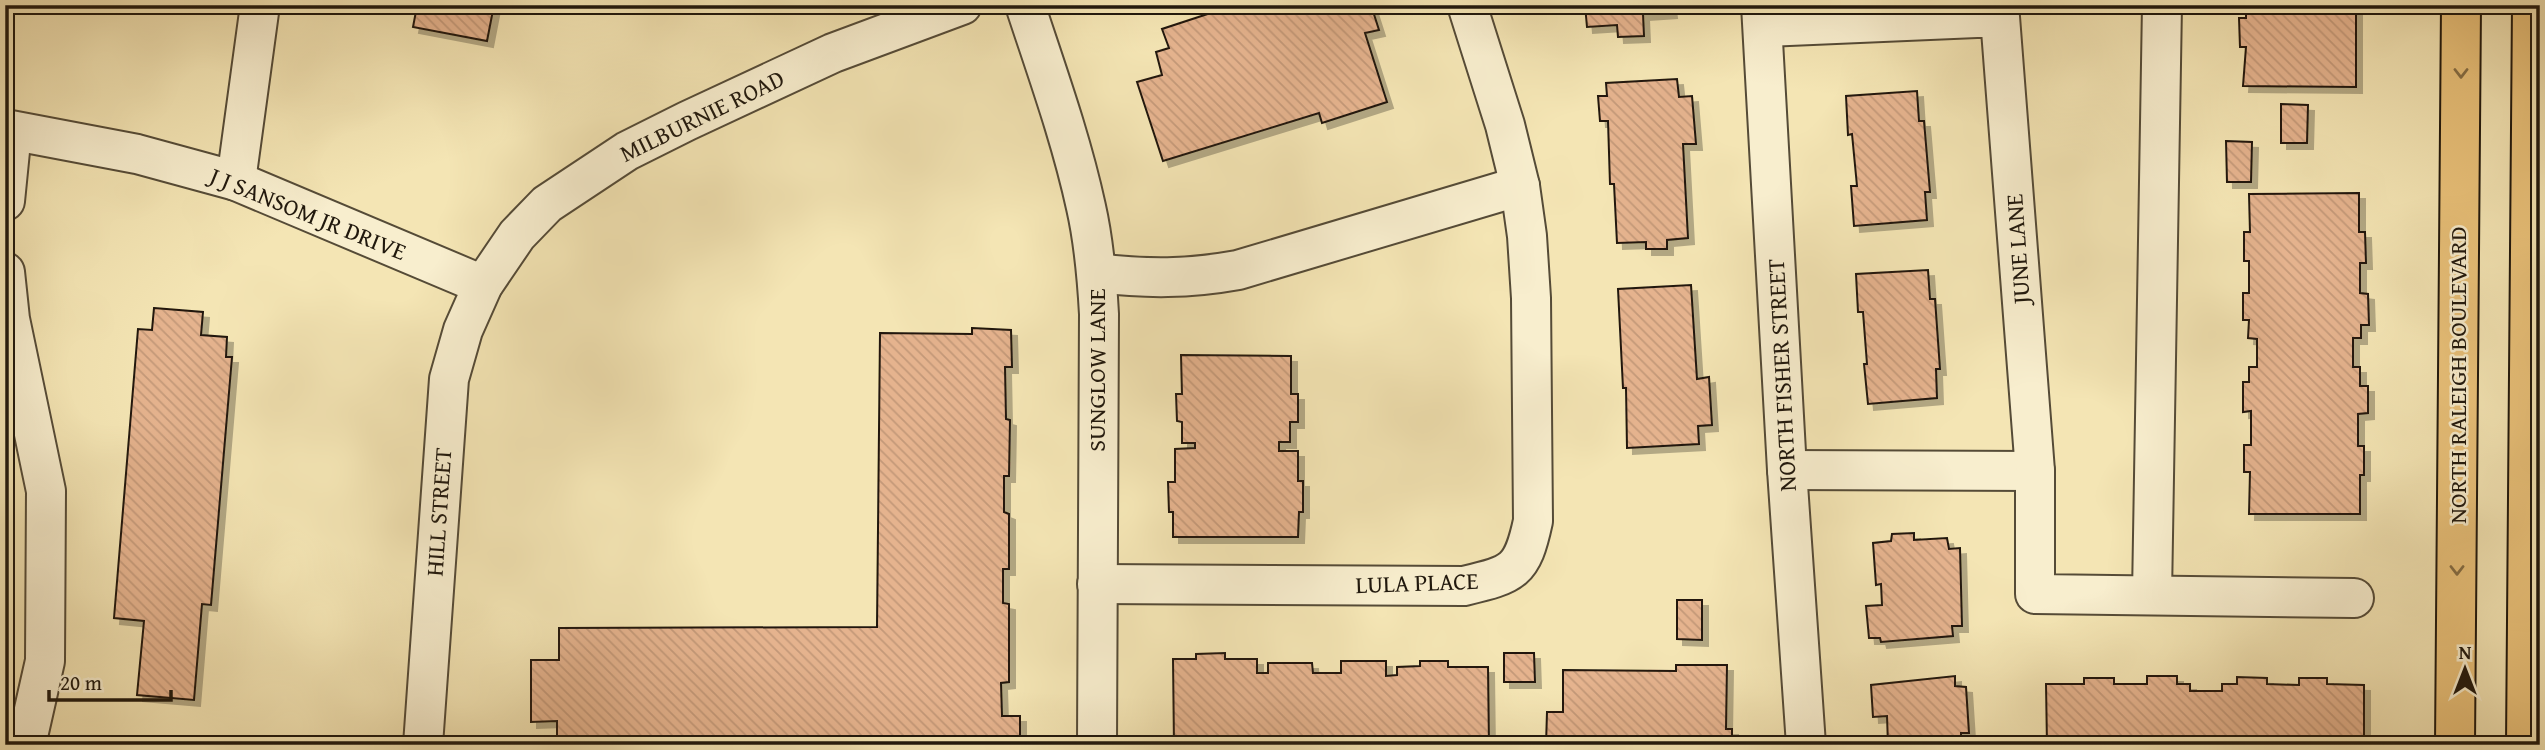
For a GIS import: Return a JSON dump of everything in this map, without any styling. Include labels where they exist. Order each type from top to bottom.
[{"type":"main road","name":"NORTH RALEIGH BOULEVARD","points":[[2455,745],[2461,5]]},
{"type":"main road","points":[[2526,745],[2532,5]]},
{"type":"street","points":[[236,181],[260,5]]},
{"type":"street","name":"MILBURNIE ROAD","points":[[483,285],[517,235],[547,204],[627,151],[833,53],[962,5]]},
{"type":"street","name":"SUNGLOW LANE","points":[[1025,5],[1068,135],[1087,208],[1097,273],[1097,745]]},
{"type":"street","name":"LULA PLACE","points":[[1097,584],[1464,586],[1496,579],[1513,570],[1526,552],[1533,521],[1531,298],[1527,236],[1520,186],[1505,125],[1467,5]]},
{"type":"street","points":[[2162,5],[2152,595],[2354,598]]},
{"type":"street","name":"JUNE LANE","points":[[1762,16],[2002,11],[2035,471],[2035,594],[2152,595]]},
{"type":"street","name":"NORTH FISHER STREET","points":[[1762,16],[1787,470],[1806,745]]},
{"type":"street","points":[[5,201],[8,130]]},
{"type":"street","name":"J J SANSOM JR DRIVE","points":[[8,130],[137,155],[236,181],[483,285]]},
{"type":"street","points":[[1097,273],[1154,278],[1196,277],[1238,270],[1520,186]]},
{"type":"street","points":[[5,272],[10,319],[46,491],[45,661],[26,745]]},
{"type":"street","name":"HILL STREET","points":[[423,745],[449,379],[463,330],[483,285]]},
{"type":"street","points":[[1787,470],[2035,471]]},
{"type":"building","points":[[412,5],[494,5],[487,41],[413,27],[417,6]]},
{"type":"building","points":[[1235,5],[1371,5],[1379,30],[1365,33],[1387,102],[1322,123],[1319,113],[1163,161],[1137,82],[1162,75],[1156,52],[1169,48],[1162,29]]},
{"type":"building","points":[[1585,5],[1670,5],[1671,12],[1643,14],[1644,36],[1618,37],[1617,25],[1587,27]]},
{"type":"building","points":[[2246,5],[2356,5],[2356,87],[2243,86],[2246,47],[2240,47],[2239,18],[2246,18]]},
{"type":"building","points":[[1677,79],[1679,97],[1692,96],[1696,144],[1683,144],[1688,238],[1667,240],[1667,249],[1646,249],[1646,242],[1617,243],[1614,184],[1610,184],[1608,121],[1600,121],[1598,96],[1607,96],[1606,83]]},
{"type":"building","points":[[1917,91],[1919,121],[1924,121],[1930,192],[1925,192],[1927,220],[1854,226],[1851,186],[1857,186],[1852,134],[1848,135],[1846,96]]},
{"type":"building","points":[[2281,104],[2308,105],[2307,143],[2281,143]]},
{"type":"building","points":[[2226,141],[2252,142],[2251,182],[2227,182]]},
{"type":"building","points":[[2359,193],[2359,232],[2365,232],[2366,263],[2360,263],[2360,293],[2368,294],[2369,325],[2361,325],[2361,338],[2353,338],[2353,367],[2360,367],[2360,386],[2368,386],[2368,413],[2358,414],[2358,446],[2364,446],[2364,475],[2360,475],[2360,514],[2249,514],[2250,472],[2244,472],[2244,445],[2251,445],[2251,411],[2243,412],[2243,382],[2249,382],[2249,367],[2257,367],[2257,339],[2248,338],[2249,320],[2243,320],[2243,293],[2249,293],[2249,261],[2244,261],[2244,232],[2250,232],[2249,194]]},
{"type":"building","points":[[1928,270],[1930,299],[1935,299],[1940,369],[1936,369],[1937,398],[1868,404],[1863,312],[1858,312],[1856,274]]},
{"type":"building","points":[[1691,285],[1697,379],[1709,377],[1712,425],[1698,426],[1699,444],[1627,448],[1626,388],[1623,388],[1618,289]]},
{"type":"building","points":[[154,308],[203,312],[201,335],[227,337],[226,357],[232,357],[211,605],[202,604],[194,700],[137,695],[144,621],[114,618],[138,329],[152,330]]},
{"type":"building","points":[[972,328],[1011,330],[1012,367],[1005,367],[1006,419],[1010,420],[1009,476],[1004,476],[1004,512],[1009,514],[1009,569],[1003,569],[1003,603],[1009,604],[1009,682],[1001,683],[1002,716],[1020,716],[1020,745],[557,745],[557,721],[531,722],[531,660],[559,660],[559,628],[877,627],[880,333],[972,334]]},
{"type":"building","points":[[1181,355],[1291,356],[1291,394],[1298,394],[1298,422],[1290,422],[1290,442],[1279,442],[1279,451],[1298,451],[1298,481],[1303,481],[1303,512],[1299,512],[1298,537],[1173,537],[1173,512],[1169,512],[1168,482],[1175,482],[1175,449],[1195,448],[1195,443],[1182,443],[1182,422],[1177,421],[1176,394],[1182,394]]},
{"type":"building","points":[[1914,533],[1914,540],[1947,538],[1949,549],[1960,548],[1962,626],[1952,626],[1953,636],[1881,642],[1880,638],[1869,638],[1866,606],[1882,605],[1881,584],[1876,585],[1873,543],[1891,541],[1892,534]]},
{"type":"building","points":[[1677,600],[1702,600],[1702,640],[1677,639]]},
{"type":"building","points":[[1225,653],[1225,659],[1257,659],[1257,673],[1268,673],[1268,663],[1312,663],[1313,673],[1341,673],[1341,661],[1386,661],[1386,676],[1397,675],[1397,667],[1420,666],[1420,661],[1448,661],[1448,667],[1488,667],[1489,745],[1174,745],[1173,659],[1196,659],[1196,654]]},
{"type":"building","points":[[1504,653],[1534,653],[1535,682],[1504,682]]},
{"type":"building","points":[[1676,665],[1727,665],[1726,729],[1732,729],[1732,745],[1546,745],[1547,712],[1563,712],[1563,670],[1676,671]]},
{"type":"building","points":[[1955,676],[1955,686],[1966,687],[1969,733],[1961,733],[1961,739],[1972,739],[1973,745],[1888,745],[1887,716],[1873,717],[1871,685]]},
{"type":"building","points":[[2147,676],[2177,676],[2177,684],[2190,684],[2190,691],[2222,691],[2222,684],[2237,684],[2237,677],[2267,678],[2267,684],[2299,685],[2299,678],[2327,678],[2327,684],[2364,685],[2364,745],[2047,745],[2046,684],[2084,684],[2084,678],[2114,678],[2114,684],[2147,684]]}]
